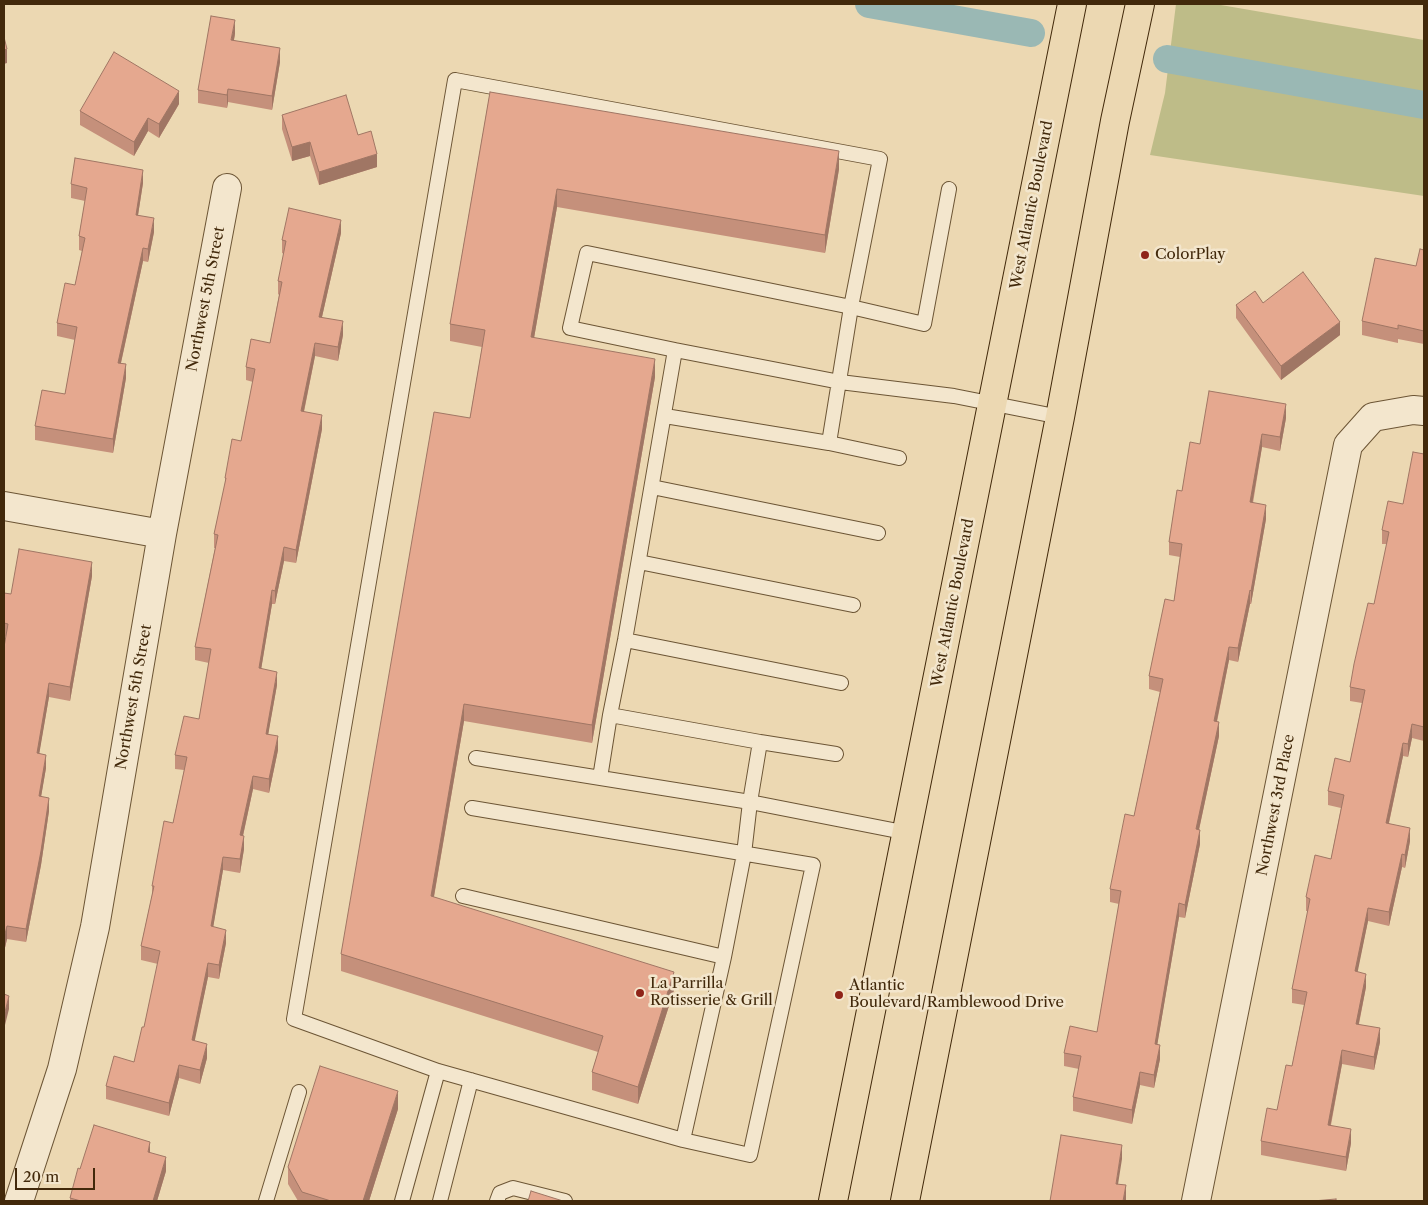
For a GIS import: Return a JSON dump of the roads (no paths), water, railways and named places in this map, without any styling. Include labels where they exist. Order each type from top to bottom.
[{"type":"main road","name":"West Atlantic Boulevard","points":[[833,1201],[1072,4]]},
{"type":"main road","points":[[905,1201],[1140,4]]},
{"type":"street","name":"Northwest 5th Street","points":[[19,1201],[62,1069],[95,927],[162,534],[227,188]]},
{"type":"street","name":"Northwest 3rd Place","points":[[1196,1201],[1348,445],[1373,417],[1414,410],[1424,412]]},
{"type":"street","points":[[4,506],[162,534]]},
{"type":"lane","points":[[472,808],[813,865],[750,1155],[683,1140],[438,1071],[294,1019],[455,80],[880,159],[851,307],[829,443]]},
{"type":"lane","points":[[949,189],[924,324],[851,307],[587,253],[570,328],[840,382],[954,396],[1060,417]]},
{"type":"lane","points":[[600,778],[610,715],[626,640],[675,350]]},
{"type":"lane","points":[[664,416],[829,443],[899,458]]},
{"type":"lane","points":[[652,487],[878,533]]},
{"type":"lane","points":[[639,562],[853,605]]},
{"type":"lane","points":[[626,640],[842,683]]},
{"type":"lane","points":[[610,715],[836,754]]},
{"type":"lane","points":[[683,1140],[724,957],[744,854],[760,742]]},
{"type":"lane","points":[[476,758],[750,802],[908,832]]},
{"type":"lane","points":[[463,896],[724,957]]},
{"type":"lane","points":[[402,1201],[438,1071]]},
{"type":"lane","points":[[440,1201],[471,1080]]},
{"type":"lane","points":[[266,1201],[299,1092]]},
{"type":"lane","points":[[497,1201],[500,1193],[513,1188],[564,1201]]},
{"type":"waterway","points":[[869,4],[1031,33]]},
{"type":"waterway","points":[[1167,59],[1424,105]]},
{"type":"place","name":"ColorPlay","points":[[1145,255]]},
{"type":"place","name":"La Parrilla Rotisserie & Grill","points":[[640,993]]},
{"type":"place","name":"Atlantic Boulevard/Ramblewood Drive","points":[[839,995]]}]
